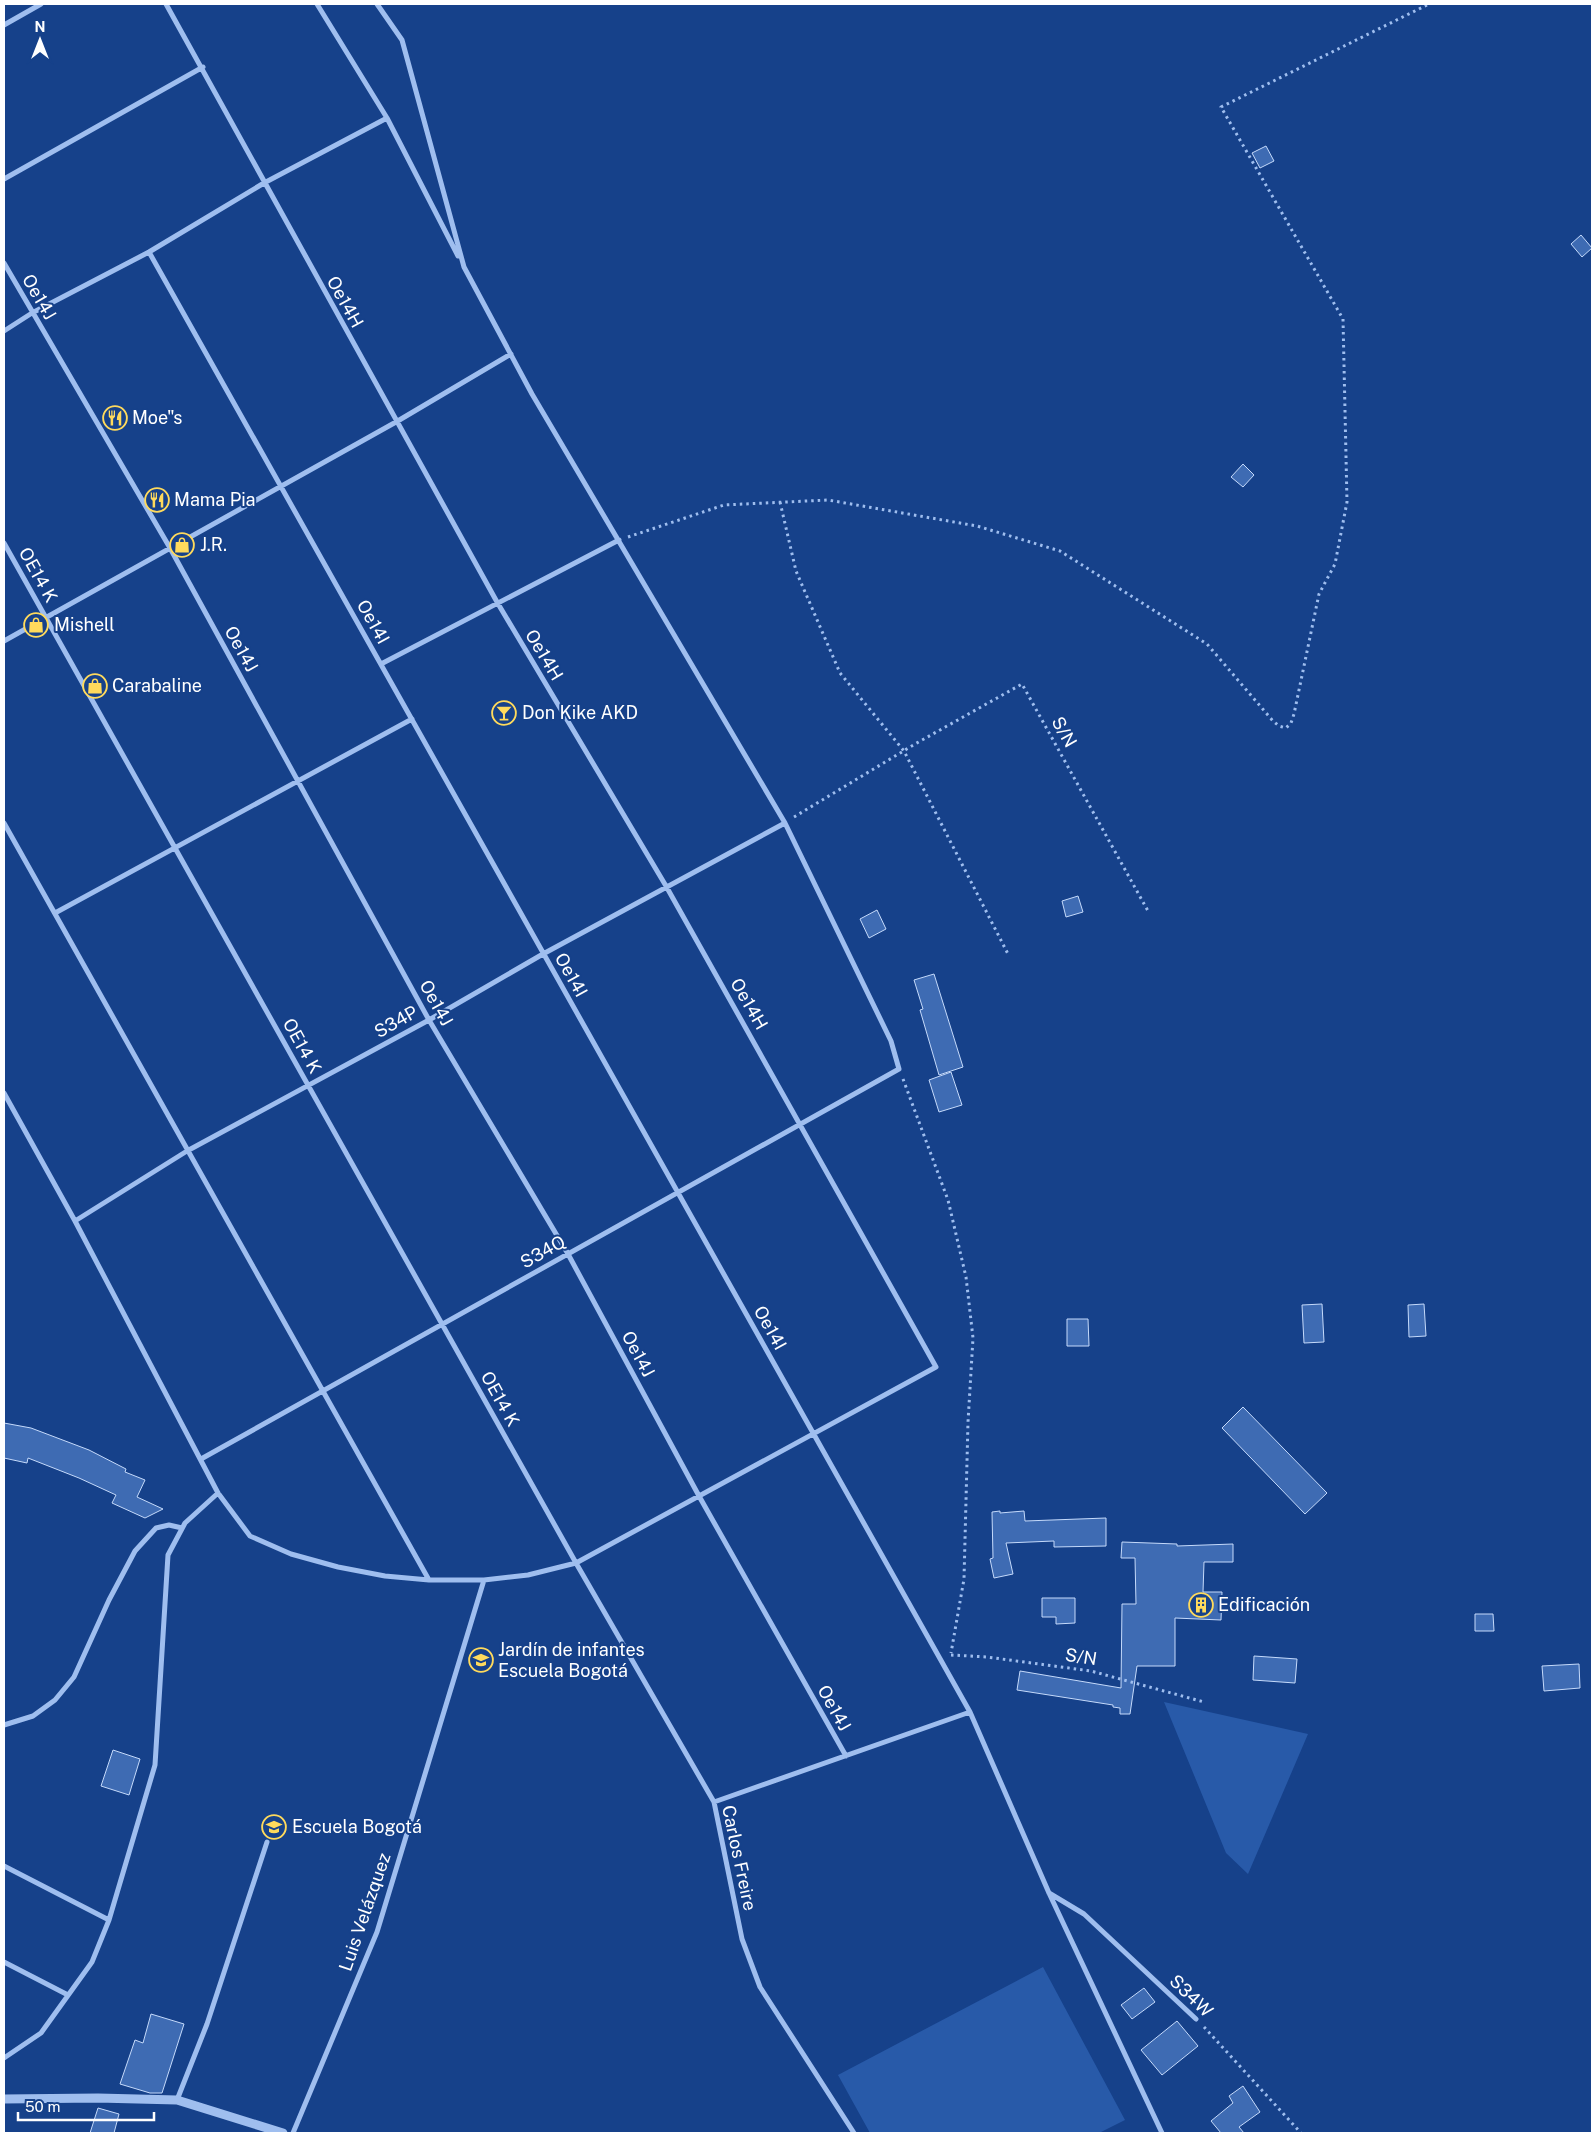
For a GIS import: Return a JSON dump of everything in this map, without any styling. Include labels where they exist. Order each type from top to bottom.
[{"type":"street","points":[[4,25],[41,4]]},
{"type":"street","name":"Oe14H","points":[[166,4],[203,67],[264,182],[497,602],[666,886],[936,1367],[814,1434]]},
{"type":"street","points":[[317,4],[387,118],[532,394],[785,823],[891,1041],[899,1069]]},
{"type":"street","points":[[377,4],[402,40],[464,267]]},
{"type":"street","points":[[4,179],[203,67]]},
{"type":"street","points":[[4,331],[32,313],[148,252],[264,182],[387,118]]},
{"type":"street","name":"Oe14I","points":[[148,252],[970,1712],[1049,1893],[1162,2133]]},
{"type":"street","name":"Oe14J","points":[[4,263],[170,548],[429,1020],[568,1254],[699,1496],[846,1756]]},
{"type":"street","points":[[4,641],[396,422],[510,354]]},
{"type":"street","points":[[381,664],[619,540]]},
{"type":"street","name":"OE14 K","points":[[4,543],[576,1563]]},
{"type":"street","points":[[56,913],[412,719]]},
{"type":"street","points":[[4,823],[429,1580]]},
{"type":"street","name":"S34P","points":[[76,1221],[187,1151],[429,1020],[666,886],[785,823]]},
{"type":"street","name":"S34Q","points":[[201,1458],[899,1069]]},
{"type":"street","points":[[4,1093],[76,1221],[218,1492],[250,1536],[291,1554],[338,1568],[385,1576],[429,1580],[484,1580],[528,1575],[576,1563],[814,1434]]},
{"type":"street","points":[[4,2058],[41,2033],[92,1962],[109,1920],[155,1765],[168,1555],[184,1523],[218,1492]]},
{"type":"street","points":[[4,1725],[33,1716],[45,1709],[60,1695],[74,1677],[89,1648],[109,1600],[135,1551],[156,1528],[168,1525],[182,1528]]},
{"type":"street","name":"Carlos Freire","points":[[576,1563],[714,1802],[742,1939],[760,1987],[854,2133]]},
{"type":"street","name":"Luis Velázquez","points":[[293,2133],[377,1932],[484,1580]]},
{"type":"street","points":[[714,1802],[970,1712]]},
{"type":"street","points":[[177,2100],[207,2024],[267,1842]]},
{"type":"street","points":[[4,1866],[109,1920]]},
{"type":"street","name":"S34W","points":[[1049,1893],[1084,1914],[1196,2019]]},
{"type":"street","points":[[4,1962],[68,1995]]},
{"type":"street","points":[[4,2099],[177,2100],[283,2133]]},
{"type":"path","points":[[619,540],[724,505],[828,500],[976,526],[1060,552],[1207,644],[1273,721],[1279,726],[1286,728],[1291,723],[1294,714],[1319,594],[1335,564],[1347,502],[1343,319],[1221,107],[1429,4]]},
{"type":"path","points":[[780,502],[796,571],[840,673],[904,751],[1008,954]]},
{"type":"path","name":"S/N","points":[[785,823],[904,751],[1022,684],[1148,911]]},
{"type":"path","points":[[899,1069],[948,1200],[966,1277],[974,1338],[968,1422],[964,1579],[947,1671]]},
{"type":"path","name":"S/N","points":[[950,1655],[1091,1671],[1204,1702]]},
{"type":"path","name":"S34W","points":[[1196,2019],[1301,2133]]},
{"type":"shaded area","points":[[1164,1702],[1308,1734],[1248,1874],[1226,1853]]},
{"type":"shaded area","points":[[1043,1967],[1125,2120],[1099,2133],[870,2133],[838,2075]]},
{"type":"building","points":[[1266,146],[1274,161],[1260,168],[1252,153]]},
{"type":"building","points":[[1581,235],[1592,248],[1582,257],[1571,244]]},
{"type":"building","points":[[1243,464],[1254,475],[1243,487],[1231,477]]},
{"type":"building","points":[[1078,896],[1083,912],[1066,917],[1062,901]]},
{"type":"building","points":[[877,910],[886,929],[869,938],[860,919]]},
{"type":"building","points":[[934,974],[963,1067],[939,1075],[920,1010],[923,1009],[914,980]]},
{"type":"building","points":[[951,1072],[962,1105],[939,1112],[929,1080]]},
{"type":"building","points":[[1322,1304],[1324,1342],[1304,1343],[1302,1305]]},
{"type":"building","points":[[1424,1304],[1426,1336],[1409,1337],[1408,1305]]},
{"type":"building","points":[[1067,1319],[1088,1319],[1089,1346],[1067,1346]]},
{"type":"building","points":[[1243,1407],[1327,1493],[1305,1514],[1222,1428]]},
{"type":"building","points":[[4,1423],[31,1428],[89,1450],[126,1469],[125,1472],[145,1480],[137,1497],[163,1509],[145,1518],[112,1503],[116,1495],[79,1478],[28,1458],[27,1463],[4,1458]]},
{"type":"building","points":[[1000,1511],[1000,1513],[1024,1511],[1025,1521],[1106,1518],[1106,1546],[1054,1547],[1054,1541],[1006,1543],[1013,1574],[994,1578],[990,1559],[993,1558],[992,1512]]},
{"type":"building","points":[[1122,1542],[1177,1544],[1177,1546],[1233,1544],[1233,1562],[1204,1562],[1203,1592],[1222,1592],[1221,1620],[1175,1618],[1175,1666],[1137,1666],[1130,1714],[1120,1714],[1120,1708],[1113,1707],[1113,1705],[1017,1690],[1020,1671],[1121,1688],[1122,1604],[1136,1604],[1135,1558],[1121,1558]]},
{"type":"building","points":[[1042,1598],[1075,1598],[1075,1623],[1056,1624],[1056,1617],[1042,1617]]},
{"type":"building","points":[[1475,1614],[1493,1614],[1494,1631],[1475,1631]]},
{"type":"building","name":"Edificación","points":[[1254,1656],[1297,1659],[1295,1683],[1253,1680]]},
{"type":"building","points":[[1579,1664],[1580,1688],[1544,1691],[1542,1666]]},
{"type":"building","points":[[113,1750],[140,1759],[129,1795],[101,1786]]},
{"type":"building","points":[[1144,1988],[1155,2002],[1132,2019],[1121,2005]]},
{"type":"building","points":[[151,2014],[184,2024],[162,2093],[150,2093],[120,2084],[135,2040],[143,2043]]},
{"type":"building","points":[[1177,2021],[1198,2046],[1162,2075],[1141,2050]]},
{"type":"building","points":[[1243,2086],[1260,2112],[1239,2127],[1244,2133],[1221,2133],[1211,2121],[1233,2103],[1229,2096]]},
{"type":"building","points":[[98,2108],[119,2114],[114,2133],[90,2133]]},
{"type":"place","name":"Moe\"s","points":[[115,418]]},
{"type":"place","name":"Mama Pia","points":[[157,500]]},
{"type":"place","name":"J.R.","points":[[182,545]]},
{"type":"place","name":"Mishell","points":[[36,625]]},
{"type":"place","name":"Carabaline","points":[[95,686]]},
{"type":"place","name":"Don Kike AKD","points":[[504,713]]},
{"type":"place","name":"Edificación","points":[[1201,1605]]},
{"type":"place","name":"Jardín de infantes Escuela Bogotá","points":[[481,1660]]},
{"type":"place","name":"Escuela Bogotá","points":[[274,1827]]}]
